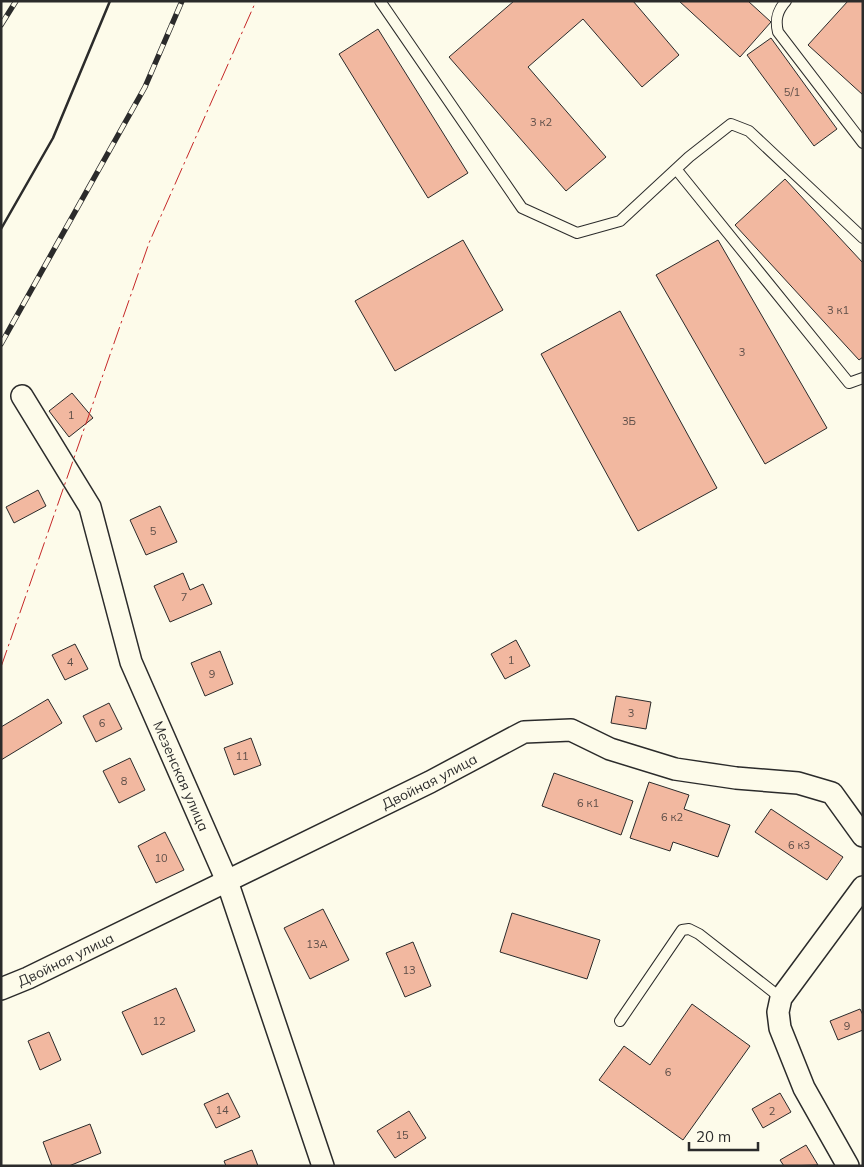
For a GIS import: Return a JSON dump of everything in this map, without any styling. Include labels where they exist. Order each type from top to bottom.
[{"type":"street","name":"Мезенская улица","points":[[22,396],[90,507],[131,662],[227,881],[323,1166]]},
{"type":"street","name":"Двойная улица","points":[[1,989],[37,974],[430,782],[524,732],[570,730],[610,749],[675,769],[736,778],[798,783],[832,793],[863,836]]},
{"type":"street","points":[[848,1166],[804,1088],[780,1028],[778,1012],[781,998],[863,887]]},
{"type":"lane","points":[[380,1],[522,208],[577,233],[620,221],[676,169],[731,124],[749,131],[863,238]]},
{"type":"lane","points":[[786,1],[780,8],[776,21],[778,32],[863,143]]},
{"type":"lane","points":[[676,169],[849,383],[863,378]]},
{"type":"lane","points":[[620,1021],[682,930],[690,929],[699,934],[781,998]]},
{"type":"building","points":[[514,1],[633,1],[679,55],[642,87],[583,19],[528,67],[606,157],[566,191],[449,57]]},
{"type":"building","points":[[679,1],[748,1],[771,22],[740,57]]},
{"type":"building","points":[[848,1],[863,1],[863,95],[808,45]]},
{"type":"building","points":[[378,29],[468,173],[428,198],[339,54]]},
{"type":"building","points":[[771,38],[837,129],[814,146],[747,55]]},
{"type":"building","points":[[785,179],[863,263],[863,357],[859,360],[735,225]]},
{"type":"building","points":[[463,240],[503,310],[395,371],[355,301]]},
{"type":"building","points":[[718,240],[827,428],[765,464],[656,275]]},
{"type":"building","points":[[620,311],[717,488],[638,531],[541,354]]},
{"type":"building","points":[[72,393],[93,418],[69,437],[49,411]]},
{"type":"building","points":[[38,490],[46,506],[14,523],[6,507]]},
{"type":"building","points":[[160,506],[177,542],[146,555],[130,520]]},
{"type":"building","points":[[183,573],[190,590],[203,584],[212,604],[170,622],[154,586]]},
{"type":"building","points":[[516,640],[530,666],[505,679],[491,654]]},
{"type":"building","points":[[75,644],[88,669],[65,680],[52,655]]},
{"type":"building","points":[[220,651],[233,684],[205,696],[191,663]]},
{"type":"building","points":[[616,696],[651,702],[646,729],[611,723]]},
{"type":"building","points":[[48,699],[62,723],[1,760],[1,727]]},
{"type":"building","points":[[109,703],[122,729],[96,742],[83,716]]},
{"type":"building","points":[[251,738],[261,765],[234,775],[224,748]]},
{"type":"building","points":[[130,758],[145,790],[119,803],[103,771]]},
{"type":"building","points":[[554,773],[633,801],[621,835],[542,806]]},
{"type":"building","points":[[649,782],[689,795],[684,809],[730,825],[718,857],[673,842],[670,851],[630,838]]},
{"type":"building","points":[[771,809],[843,857],[827,880],[755,832]]},
{"type":"building","points":[[165,832],[184,870],[156,883],[138,846]]},
{"type":"building","points":[[323,909],[349,960],[310,979],[284,928]]},
{"type":"building","points":[[512,913],[600,940],[587,979],[500,952]]},
{"type":"building","points":[[413,942],[431,986],[405,997],[386,953]]},
{"type":"building","points":[[176,988],[195,1031],[142,1055],[122,1012]]},
{"type":"building","points":[[692,1004],[750,1046],[683,1140],[599,1080],[624,1046],[650,1065]]},
{"type":"building","points":[[860,1009],[863,1015],[863,1030],[838,1040],[830,1021]]},
{"type":"building","points":[[49,1032],[61,1060],[40,1070],[28,1041]]},
{"type":"building","points":[[228,1093],[240,1117],[216,1128],[204,1104]]},
{"type":"building","points":[[780,1093],[791,1112],[763,1128],[752,1109]]},
{"type":"building","points":[[409,1111],[426,1138],[395,1158],[377,1131]]},
{"type":"building","points":[[90,1124],[101,1153],[69,1166],[52,1166],[43,1142]]},
{"type":"building","points":[[806,1145],[818,1165],[784,1166],[780,1160]]},
{"type":"building","points":[[252,1150],[258,1166],[226,1166],[224,1161]]},
{"type":"railway","points":[[1,25],[16,1]]},
{"type":"railway","points":[[1,344],[145,87],[182,1]]},
{"type":"wall","points":[[1,229],[53,138],[110,1]]},
{"type":"power","points":[[1,667],[149,243],[256,1]]}]
